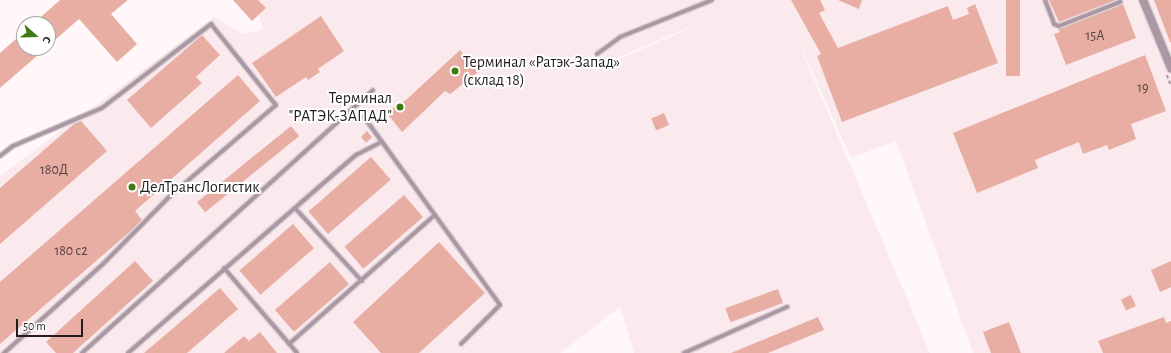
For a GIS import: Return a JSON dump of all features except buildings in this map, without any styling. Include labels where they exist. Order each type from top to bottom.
[{"type":"street","points":[[1143,0],[1171,68]]},
{"type":"lane","points":[[597,54],[620,37],[712,0]]},
{"type":"lane","points":[[1045,0],[1054,24],[1059,26],[1120,2]]},
{"type":"lane","points":[[0,156],[13,146],[102,108],[211,24],[276,105],[172,194],[104,263],[4,353]]},
{"type":"lane","points":[[82,353],[373,90]]},
{"type":"lane","points":[[343,117],[364,117],[500,305],[461,344]]},
{"type":"lane","points":[[128,353],[224,268],[356,155],[382,142]]},
{"type":"lane","points":[[295,208],[362,281]]},
{"type":"lane","points":[[290,344],[434,215]]},
{"type":"lane","points":[[224,268],[297,353]]},
{"type":"lane","points":[[684,353],[787,307]]},
{"type":"shaded area","points":[[255,0],[1171,0],[1171,353],[973,353],[896,141],[851,158],[788,18],[930,353],[634,353],[620,307],[560,353],[0,353],[0,176],[214,17],[243,34],[263,29]],"holes":[[[733,9],[599,68],[628,53]]]},
{"type":"place","name":"Терминал «Ратэк-Запад» (склад 18)","points":[[455,71]]},
{"type":"place","name":"Терминал \"РАТЭК-ЗАПАД\"","points":[[400,107]]},
{"type":"place","name":"ДелТрансЛогистик","points":[[132,187]]}]
